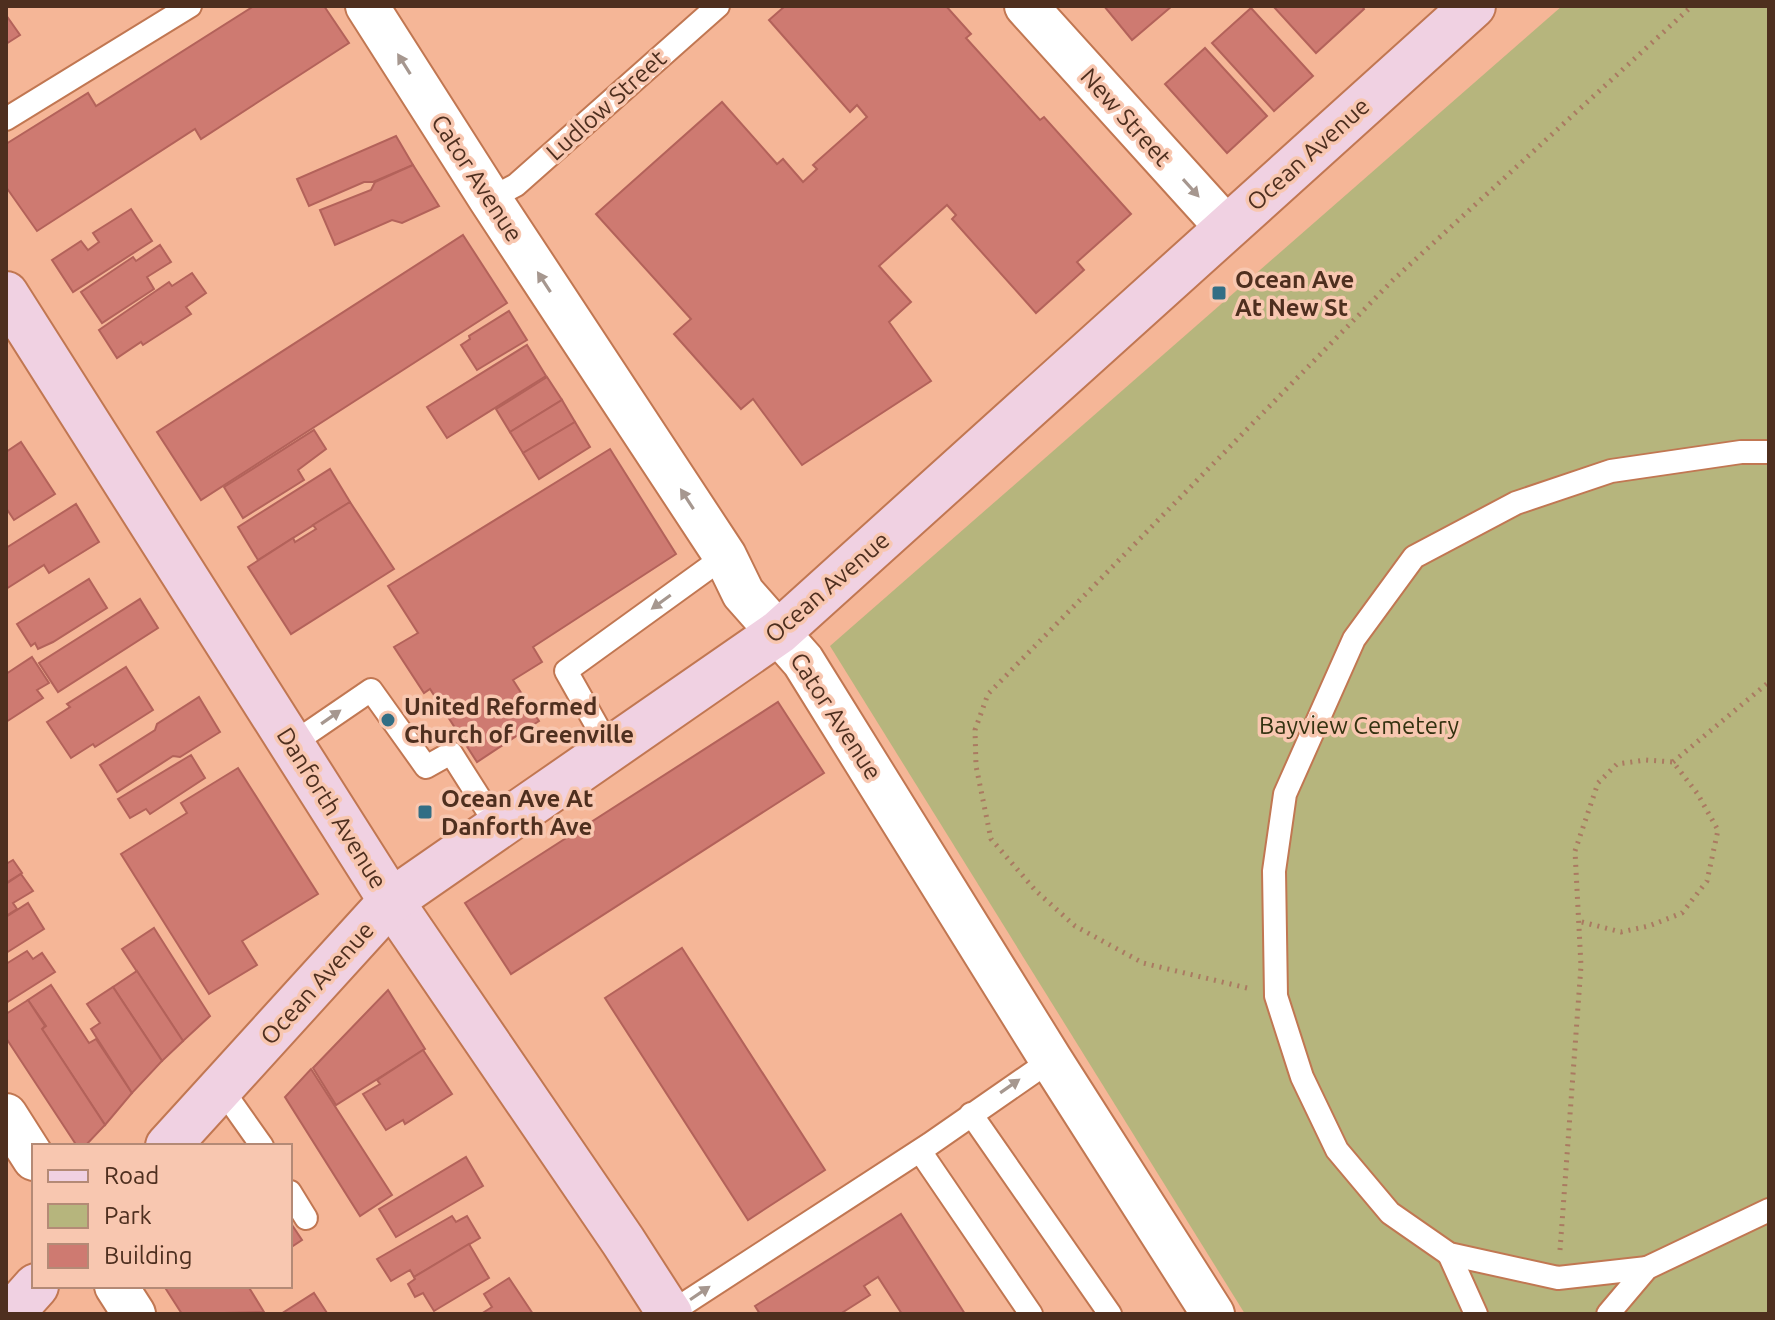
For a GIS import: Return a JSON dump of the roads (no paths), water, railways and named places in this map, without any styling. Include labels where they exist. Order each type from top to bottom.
[{"type":"street","name":"Cator Avenue","points":[[367,6],[725,556],[743,593],[803,661],[1213,1314]]},
{"type":"street","name":"New Street","points":[[1026,6],[1226,227]]},
{"type":"street","name":"Ocean Avenue","points":[[170,1144],[391,901],[779,632],[1473,6]]},
{"type":"street","name":"Danforth Avenue","points":[[6,294],[391,901],[670,1313]]},
{"type":"street","points":[[6,1115],[32,1156]]},
{"type":"street","points":[[11,1314],[34,1288]]},
{"type":"street","points":[[117,1288],[134,1314]]},
{"type":"lane","points":[[6,119],[190,6]]},
{"type":"lane","name":"Ludlow Street","points":[[490,199],[516,185],[718,6]]},
{"type":"lane","points":[[1769,452],[1741,452],[1611,471],[1516,503],[1414,557],[1354,639],[1285,794],[1274,871],[1276,996],[1302,1077],[1337,1150],[1390,1213],[1449,1254],[1558,1278],[1647,1268],[1769,1210]]},
{"type":"lane","points":[[610,749],[566,671],[725,556]]},
{"type":"lane","points":[[292,744],[371,690],[426,767],[451,753],[498,827]]},
{"type":"lane","points":[[670,1313],[920,1151],[1051,1060]]},
{"type":"lane","points":[[221,1088],[261,1144]]},
{"type":"lane","points":[[971,1114],[1110,1314]]},
{"type":"lane","points":[[920,1151],[1031,1314]]},
{"type":"lane","points":[[292,1195],[306,1218]]},
{"type":"lane","points":[[1449,1254],[1476,1314]]},
{"type":"lane","points":[[1608,1314],[1647,1268]]},
{"type":"place","name":"Ocean Ave At New St","points":[[1219,293]]},
{"type":"place","name":"United Reformed Church of Greenville","points":[[388,720]]},
{"type":"place","name":"Ocean Ave At Danforth Ave","points":[[425,812]]},
{"type":"park label","name":"Bayview Cemetery","points":[[1359,725]]}]
